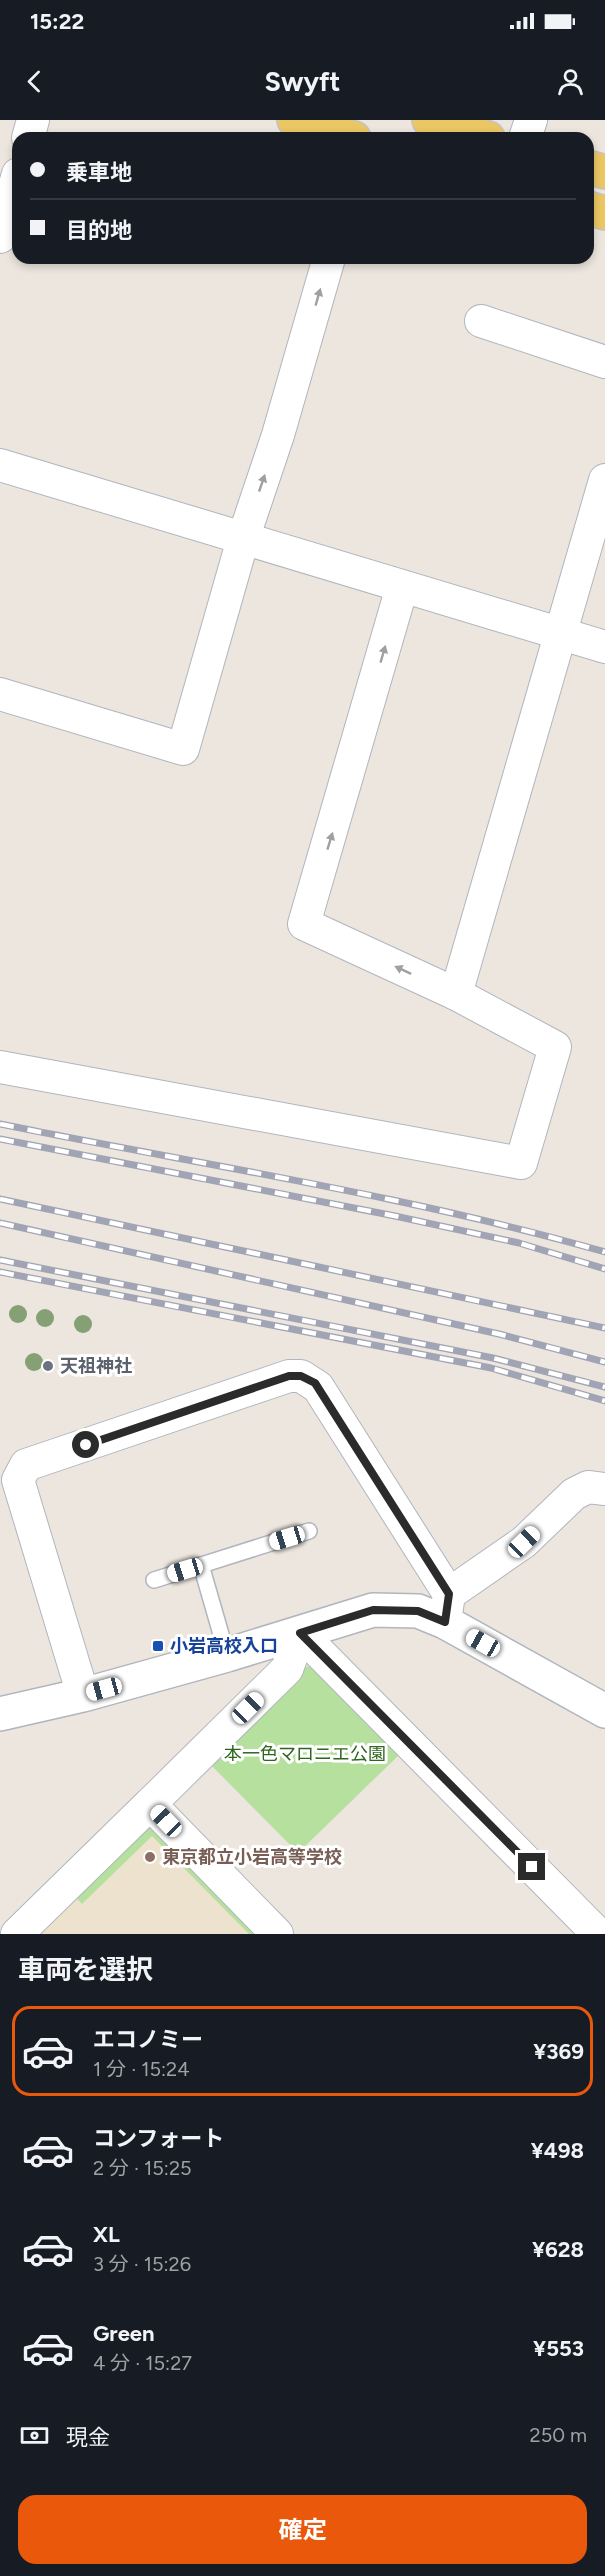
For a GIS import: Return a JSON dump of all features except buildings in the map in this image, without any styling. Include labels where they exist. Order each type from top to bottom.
[{"type":"main road","points":[[294,120],[334,132]]},
{"type":"main road","points":[[429,120],[468,132]]},
{"type":"street","points":[[0,237],[12,195]]},
{"type":"street","points":[[0,694],[183,749],[243,538],[278,435],[327,264]]},
{"type":"street","points":[[481,321],[605,362]]},
{"type":"street","points":[[0,465],[605,648]]},
{"type":"street","points":[[456,994],[605,480]]},
{"type":"street","points":[[0,1067],[521,1163],[555,1047],[456,994],[304,924],[402,587]]},
{"type":"street","points":[[83,1695],[18,1480],[26,1465],[289,1376],[301,1376],[318,1387],[447,1608],[605,1711]]},
{"type":"street","points":[[0,1714],[83,1695],[227,1655],[373,1610],[418,1611],[447,1608],[524,1542],[574,1494],[588,1487],[605,1489]]},
{"type":"street","points":[[17,1934],[287,1669],[300,1633]]},
{"type":"street","points":[[300,1633],[598,1934]]},
{"type":"street","points":[[150,1804],[277,1934]]},
{"type":"lane","points":[[154,1580],[309,1531]]},
{"type":"lane","points":[[201,1565],[227,1655]]},
{"type":"shaded area","name":"東京都立小岩高等学校","points":[[146,1821],[266,1934],[31,1934]]},
{"type":"green space","name":"本一色マロニエ公園","points":[[309,1666],[400,1754],[298,1853],[206,1760],[294,1671]]},
{"type":"green space","points":[[146,1821],[266,1934],[249,1934],[152,1836],[82,1904],[72,1893]]},
{"type":"railway","points":[[0,1124],[379,1197],[605,1252]]},
{"type":"railway","points":[[0,1139],[395,1216],[519,1243],[605,1269]]},
{"type":"railway","points":[[0,1199],[605,1328]]},
{"type":"railway","points":[[0,1223],[499,1334],[605,1362]]},
{"type":"railway","points":[[0,1260],[493,1358],[605,1387]]},
{"type":"railway","points":[[0,1272],[491,1368],[605,1401]]},
{"type":"place","name":"天祖神社","points":[[48,1366]]},
{"type":"place","name":"小岩高校入口","points":[[158,1646]]},
{"type":"place","name":"東京都立小岩高等学校","points":[[150,1857]]},
{"type":"route","points":[[86,1445],[289,1376],[301,1376],[315,1383],[449,1594],[445,1622],[418,1611],[373,1610],[300,1633],[532,1867]]}]
